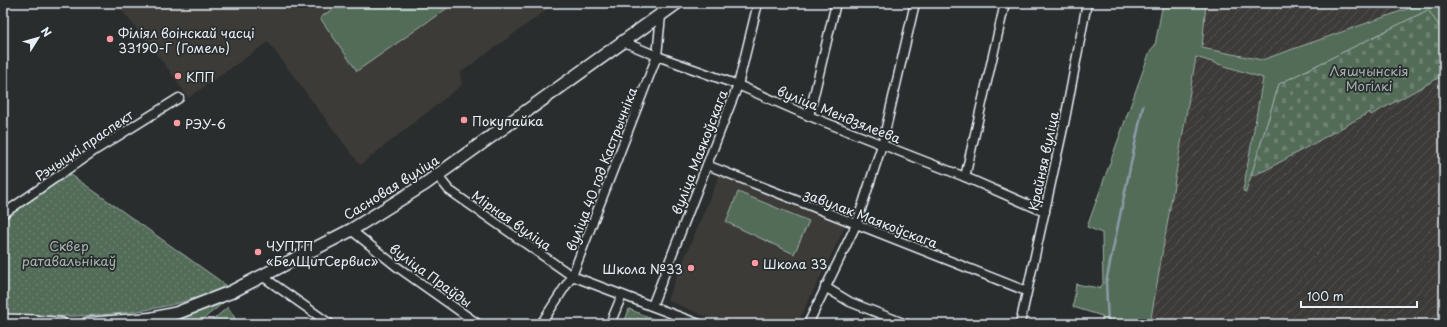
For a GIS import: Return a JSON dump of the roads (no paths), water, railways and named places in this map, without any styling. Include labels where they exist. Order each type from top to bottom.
[{"type":"main road","name":"Сасновая вуліца","points":[[87,324],[150,319],[177,313],[212,300],[351,230],[387,209],[437,176],[677,3]]},
{"type":"main road","points":[[3,321],[61,324]]},
{"type":"street","name":"вуліца Маякоўскага","points":[[652,306],[738,85],[758,3]]},
{"type":"street","points":[[809,116],[836,3]]},
{"type":"street","points":[[808,324],[856,225],[882,145],[915,3]]},
{"type":"street","points":[[965,177],[1005,3]]},
{"type":"street","name":"Крайняя вуліца","points":[[1020,324],[1026,291],[1065,119],[1087,3]]},
{"type":"street","name":"вуліца 40 год Кастрычніка","points":[[541,324],[572,276],[657,56],[661,15]]},
{"type":"street","name":"вуліца Мендзялеева","points":[[624,42],[657,56],[738,85],[809,116],[965,177],[1045,212]]},
{"type":"street","name":"Рэчыцкі праспект","points":[[3,214],[97,149],[179,98]]},
{"type":"street","name":"завулак Маякоўскага","points":[[708,165],[856,225],[1026,291]]},
{"type":"street","name":"Мірная вуліца","points":[[437,176],[449,190],[572,276],[699,324]]},
{"type":"street","name":"вуліца Праўды","points":[[351,230],[396,266],[478,324]]},
{"type":"street","points":[[262,276],[330,324]]},
{"type":"street","points":[[825,287],[850,302],[906,324]]},
{"type":"street","points":[[610,324],[622,295]]},
{"type":"waterway","points":[[1108,324],[1106,282],[1143,106]]},
{"type":"place","name":"Філіял воінскай часці 33190-Г (Гомель)","points":[[110,39]]},
{"type":"place","name":"КПП","points":[[178,76]]},
{"type":"place","name":"Покупайка","points":[[464,120]]},
{"type":"place","name":"РЭУ-6","points":[[177,123]]},
{"type":"place","name":"ЧУПТП «БелЩитСервис»","points":[[258,252]]},
{"type":"place","name":"Школа 33","points":[[755,263]]},
{"type":"place","name":"Школа №33","points":[[691,268]]},
{"type":"park label","name":"Ляшчынскія Могілкі","points":[[1369,78]]},
{"type":"park label","name":"Сквер ратавальнікаў","points":[[69,252]]}]
